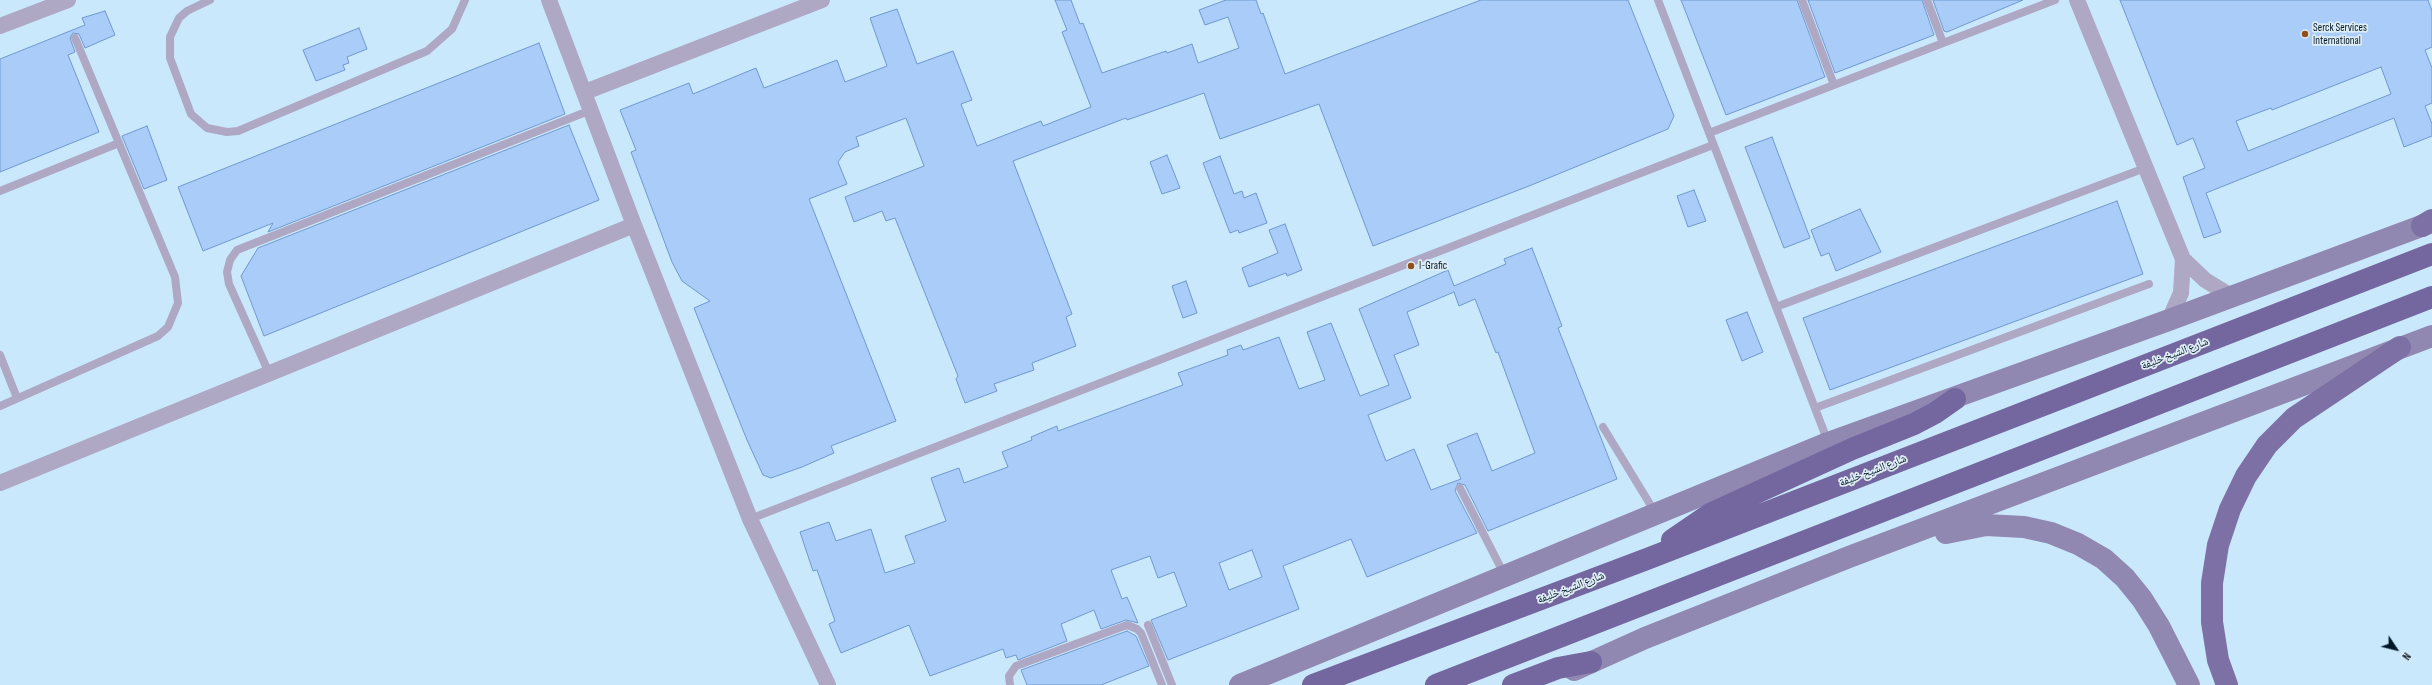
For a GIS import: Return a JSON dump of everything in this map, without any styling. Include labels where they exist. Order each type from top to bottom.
[{"type":"highway","name":"شارع الشيخ خليفة","points":[[1313,685],[1647,559],[2432,254]]},
{"type":"highway","points":[[1436,685],[2432,297]]},
{"type":"highway","points":[[1647,559],[1710,514],[1914,424],[1935,413],[1955,399]]},
{"type":"highway","points":[[1513,685],[1558,668],[1592,662]]},
{"type":"main road","points":[[1240,685],[1506,577],[1828,443],[1955,399],[2429,223]]},
{"type":"main road","points":[[1542,685],[1644,638],[1849,557],[2432,336]]},
{"type":"main road","points":[[2227,685],[2218,660],[2212,622],[2212,583],[2218,545],[2230,509],[2246,476],[2267,445],[2294,418],[2400,348]]},
{"type":"main road","points":[[1849,557],[1883,555],[1944,534],[1972,527],[2024,527],[2051,533],[2104,559],[2125,578],[2159,626],[2189,685]]},
{"type":"street","points":[[0,26],[68,0]]},
{"type":"street","points":[[549,0],[634,225],[750,519],[828,685]]},
{"type":"street","points":[[584,92],[822,0]]},
{"type":"street","points":[[2077,0],[2145,168],[2184,259],[2205,280],[2230,296]]},
{"type":"street","points":[[0,483],[634,225]]},
{"type":"street","points":[[2169,320],[2181,293],[2184,259]]},
{"type":"lane","points":[[210,0],[187,11],[179,18],[170,37],[170,58],[191,114],[207,128],[227,132],[238,131],[427,51],[452,29],[465,0]]},
{"type":"lane","points":[[1658,0],[1828,443]]},
{"type":"lane","points":[[1802,0],[1834,85]]},
{"type":"lane","points":[[1927,0],[1943,43]]},
{"type":"lane","points":[[1709,132],[2055,0]]},
{"type":"lane","points":[[0,406],[147,343],[163,332],[174,316],[178,303],[175,277],[75,38]]},
{"type":"lane","points":[[269,373],[229,284],[227,272],[230,260],[237,250],[591,110]]},
{"type":"lane","points":[[0,191],[119,144]]},
{"type":"lane","points":[[750,519],[1713,145]]},
{"type":"lane","points":[[1776,307],[2145,168]]},
{"type":"lane","points":[[1815,408],[2149,284]]},
{"type":"lane","points":[[0,355],[17,398]]},
{"type":"lane","points":[[1603,428],[1656,514]]},
{"type":"lane","points":[[1460,488],[1506,577]]},
{"type":"lane","points":[[1010,685],[1009,676],[1016,666],[1127,625],[1137,629],[1141,633],[1162,685]]},
{"type":"lane","points":[[1148,625],[1172,685]]},
{"type":"shaded area","points":[[0,0],[2432,0],[2432,685],[0,685]]},
{"type":"building","points":[[1055,0],[1071,0],[1080,24],[1083,23],[1102,73],[1166,51],[1167,53],[1192,44],[1198,63],[1239,48],[1228,17],[1205,25],[1199,10],[1226,0],[1256,0],[1261,14],[1263,13],[1285,74],[1481,0],[1628,0],[1674,116],[1668,129],[1529,186],[1373,246],[1319,104],[1220,139],[1204,93],[1127,120],[1126,118],[1013,161],[1072,314],[1066,317],[1076,346],[1032,363],[1034,370],[994,384],[997,391],[965,403],[956,379],[958,376],[895,218],[886,221],[882,211],[854,222],[845,197],[924,166],[906,118],[856,137],[859,146],[845,152],[838,162],[847,184],[809,199],[896,421],[831,446],[834,453],[802,467],[771,478],[763,475],[747,440],[694,308],[710,301],[682,281],[672,262],[631,152],[636,150],[620,110],[689,83],[693,94],[756,68],[764,88],[837,60],[845,82],[887,66],[870,18],[897,9],[917,64],[953,51],[972,100],[961,104],[977,146],[1041,121],[1043,126],[1091,107],[1062,32],[1067,30]]},
{"type":"building","points":[[1681,0],[1797,0],[1825,77],[1726,115]]},
{"type":"building","points":[[1808,0],[1922,0],[1934,35],[1835,73]]},
{"type":"building","points":[[1933,0],[2023,0],[1947,32],[1944,31]]},
{"type":"building","points":[[2120,0],[2428,0],[2432,11],[2432,47],[2425,50],[2432,68],[2432,103],[2425,106],[2432,124],[2432,136],[2404,147],[2394,118],[2206,193],[2221,232],[2204,238],[2183,177],[2205,168],[2193,138],[2177,145]],"holes":[[[2381,67],[2391,94],[2248,151],[2236,121],[2271,108],[2272,110]]]},
{"type":"building","points":[[105,11],[115,35],[85,48],[79,34],[73,33],[70,38],[75,52],[68,55],[99,132],[0,172],[0,59],[85,25],[82,18]]},
{"type":"building","points":[[359,28],[367,49],[347,57],[349,63],[343,65],[345,70],[316,81],[303,50]]},
{"type":"building","points":[[539,43],[565,114],[268,232],[273,223],[203,251],[178,187]]},
{"type":"building","points":[[569,125],[599,200],[264,336],[241,276],[258,248]]},
{"type":"building","points":[[147,126],[167,180],[144,189],[122,136]]},
{"type":"building","points":[[1772,137],[1810,238],[1784,248],[1745,147]]},
{"type":"building","points":[[1167,155],[1180,188],[1162,194],[1150,162]]},
{"type":"building","points":[[1220,156],[1234,194],[1242,191],[1244,198],[1256,193],[1267,223],[1239,233],[1238,230],[1230,233],[1203,163]]},
{"type":"building","points":[[1694,190],[1706,221],[1688,227],[1677,196]]},
{"type":"building","points":[[2117,201],[2143,274],[1830,390],[1803,318]]},
{"type":"building","points":[[1860,209],[1881,252],[1836,271],[1829,253],[1821,256],[1811,230]]},
{"type":"building","points":[[1285,224],[1302,270],[1287,276],[1286,273],[1249,287],[1242,268],[1278,253],[1269,230]]},
{"type":"building","points":[[1532,248],[1562,326],[1558,328],[1617,479],[1488,531],[1465,485],[1458,483],[1455,491],[1477,533],[1367,577],[1351,539],[1283,566],[1299,609],[1168,660],[1151,620],[1187,606],[1174,572],[1158,578],[1150,556],[1111,570],[1122,599],[1127,597],[1138,623],[1126,620],[1101,629],[1094,610],[1061,624],[1067,641],[1018,660],[1016,655],[1006,658],[1003,649],[930,676],[909,625],[841,653],[829,624],[835,621],[817,570],[813,571],[800,532],[829,522],[836,541],[871,529],[885,573],[915,563],[905,536],[946,521],[931,478],[959,468],[964,483],[1008,467],[1002,452],[1032,440],[1031,437],[1057,426],[1058,431],[1183,385],[1178,373],[1228,355],[1227,350],[1241,345],[1243,350],[1279,337],[1299,389],[1325,380],[1307,332],[1331,323],[1360,396],[1389,385],[1359,309],[1448,270],[1454,286],[1506,264],[1504,259]],"holes":[[[1454,292],[1459,306],[1475,299],[1496,353],[1498,352],[1535,453],[1492,471],[1477,433],[1447,445],[1461,479],[1431,490],[1414,449],[1386,461],[1368,415],[1411,398],[1394,355],[1419,345],[1407,312]],[[1252,550],[1262,577],[1229,590],[1219,563]]]},
{"type":"building","points":[[1186,281],[1197,313],[1183,318],[1172,286]]},
{"type":"building","points":[[1747,312],[1763,352],[1742,361],[1726,320]]},
{"type":"building","points":[[1127,631],[1136,636],[1149,666],[1101,685],[1027,685],[1021,670]]},
{"type":"place","name":"Serck Services International","points":[[2305,34]]},
{"type":"place","name":"I-Grafic","points":[[1411,266]]}]
